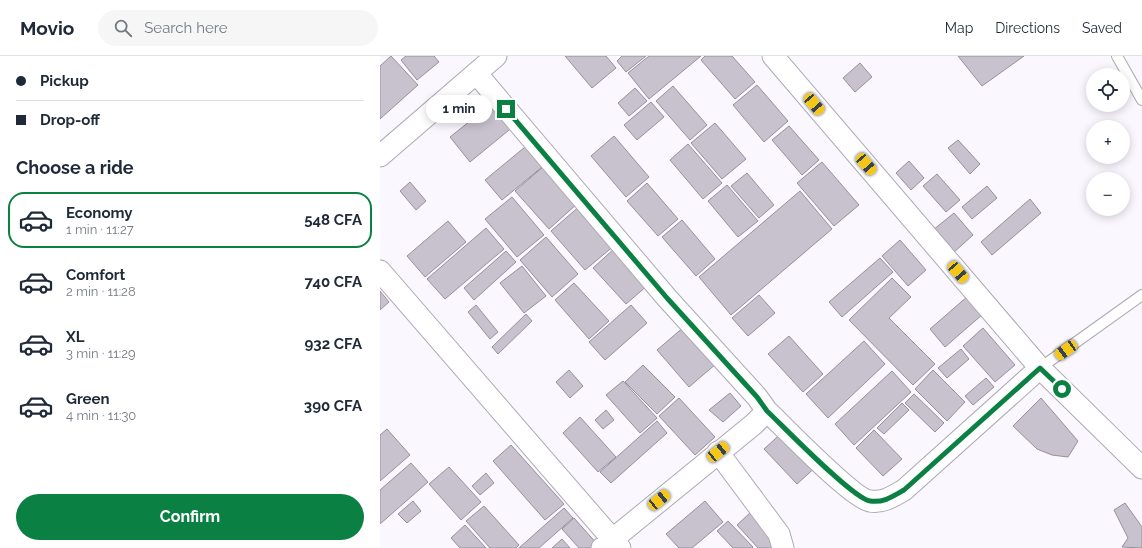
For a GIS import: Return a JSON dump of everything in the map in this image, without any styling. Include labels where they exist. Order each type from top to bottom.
[{"type":"street","points":[[380,156],[496,56]]},
{"type":"street","points":[[773,56],[1040,368],[1142,468]]},
{"type":"street","points":[[476,73],[662,292],[757,397],[767,411],[849,489],[868,501],[885,501],[904,490],[1040,368]]},
{"type":"street","points":[[380,271],[611,545],[718,452],[754,424],[767,411]]},
{"type":"street","points":[[718,452],[779,534],[783,548]]},
{"type":"lane","points":[[1117,56],[1142,100]]},
{"type":"lane","points":[[1040,368],[1142,295]]},
{"type":"building","points":[[391,56],[418,85],[380,119],[380,66]]},
{"type":"building","points":[[406,56],[434,56],[439,62],[417,80],[401,60]]},
{"type":"building","points":[[565,56],[606,56],[616,68],[592,88]]},
{"type":"building","points":[[622,56],[646,56],[626,72],[617,61]]},
{"type":"building","points":[[649,56],[701,56],[649,99],[628,73]]},
{"type":"building","points":[[705,56],[732,56],[755,82],[735,99],[701,60]]},
{"type":"building","points":[[958,56],[1024,56],[982,86]]},
{"type":"building","points":[[860,63],[872,77],[855,92],[843,78]]},
{"type":"building","points":[[757,85],[788,121],[764,142],[733,105]]},
{"type":"building","points":[[673,86],[707,125],[690,140],[656,101]]},
{"type":"building","points":[[635,88],[647,101],[629,116],[618,103]]},
{"type":"building","points":[[494,102],[514,126],[470,162],[450,137]]},
{"type":"building","points":[[651,102],[664,117],[637,140],[624,125]]},
{"type":"building","points":[[715,123],[746,159],[722,179],[691,143]]},
{"type":"building","points":[[789,126],[819,160],[802,175],[772,140]]},
{"type":"building","points":[[614,136],[649,177],[626,197],[591,156]]},
{"type":"building","points":[[958,140],[980,164],[970,174],[948,148]]},
{"type":"building","points":[[688,144],[722,183],[703,199],[670,160]]},
{"type":"building","points":[[525,147],[542,167],[502,200],[485,180]]},
{"type":"building","points":[[909,161],[924,178],[911,190],[896,173]]},
{"type":"building","points":[[822,162],[859,205],[834,226],[797,183]]},
{"type":"building","points":[[544,166],[578,203],[549,229],[515,191]]},
{"type":"building","points":[[747,173],[774,205],[759,218],[731,186]]},
{"type":"building","points":[[937,174],[960,200],[946,212],[923,186]]},
{"type":"building","points":[[410,182],[426,201],[416,210],[400,191]]},
{"type":"building","points":[[647,183],[678,219],[658,236],[627,201]]},
{"type":"building","points":[[727,185],[758,221],[738,237],[708,201]]},
{"type":"building","points":[[987,186],[997,198],[972,219],[962,207]]},
{"type":"building","points":[[800,191],[832,229],[731,315],[699,277]]},
{"type":"building","points":[[512,197],[544,235],[517,257],[485,219]]},
{"type":"building","points":[[1030,199],[1041,213],[992,255],[981,242]]},
{"type":"building","points":[[581,205],[615,245],[585,270],[551,231]]},
{"type":"building","points":[[954,213],[973,235],[953,253],[933,230]]},
{"type":"building","points":[[682,220],[715,259],[696,276],[662,237]]},
{"type":"building","points":[[448,221],[466,242],[425,277],[407,256]]},
{"type":"building","points":[[486,228],[504,249],[445,299],[427,279]]},
{"type":"building","points":[[546,237],[578,274],[552,297],[520,260]]},
{"type":"building","points":[[900,240],[926,270],[908,286],[882,256]]},
{"type":"building","points":[[615,248],[648,285],[626,304],[593,268]]},
{"type":"building","points":[[506,251],[516,262],[474,300],[464,288]]},
{"type":"building","points":[[880,258],[893,272],[842,317],[829,302]]},
{"type":"building","points":[[522,266],[546,296],[524,313],[500,283]]},
{"type":"building","points":[[892,278],[911,297],[889,318],[935,364],[913,385],[849,320]]},
{"type":"building","points":[[574,283],[609,321],[589,339],[555,300]]},
{"type":"building","points":[[380,291],[389,302],[380,310]]},
{"type":"building","points":[[759,295],[775,313],[748,336],[732,318]]},
{"type":"building","points":[[968,296],[983,314],[945,347],[930,329]]},
{"type":"building","points":[[476,305],[498,332],[490,339],[468,312]]},
{"type":"building","points":[[631,305],[647,323],[605,360],[589,342]]},
{"type":"building","points":[[526,314],[532,321],[498,354],[492,347]]},
{"type":"building","points":[[685,326],[717,363],[689,387],[657,350]]},
{"type":"building","points":[[983,328],[1015,365],[995,382],[963,346]]},
{"type":"building","points":[[789,336],[823,374],[803,392],[768,354]]},
{"type":"building","points":[[864,341],[885,364],[828,418],[806,394]]},
{"type":"building","points":[[961,349],[969,359],[947,378],[938,368]]},
{"type":"building","points":[[643,365],[675,397],[657,414],[625,382]]},
{"type":"building","points":[[569,370],[583,386],[570,398],[556,382]]},
{"type":"building","points":[[933,370],[965,402],[947,421],[915,389]]},
{"type":"building","points":[[892,371],[911,392],[854,445],[835,424]]},
{"type":"building","points":[[986,378],[994,387],[973,405],[965,396]]},
{"type":"building","points":[[623,381],[657,418],[640,433],[606,395]]},
{"type":"building","points":[[730,393],[741,406],[723,422],[709,410]]},
{"type":"building","points":[[914,394],[944,423],[935,432],[905,403]]},
{"type":"building","points":[[679,398],[715,437],[695,455],[659,416]]},
{"type":"building","points":[[1041,398],[1078,441],[1068,457],[1052,455],[1037,449],[1013,426]]},
{"type":"building","points":[[902,403],[909,410],[884,434],[877,428]]},
{"type":"building","points":[[606,410],[614,420],[603,429],[595,420]]},
{"type":"building","points":[[580,417],[616,457],[598,472],[563,433]]},
{"type":"building","points":[[657,421],[667,433],[611,483],[600,472]]},
{"type":"building","points":[[387,429],[410,455],[380,481],[380,435]]},
{"type":"building","points":[[785,430],[818,465],[797,484],[764,449]]},
{"type":"building","points":[[874,430],[902,459],[883,476],[856,448]]},
{"type":"building","points":[[511,445],[564,504],[545,520],[493,461]]},
{"type":"building","points":[[411,463],[428,482],[380,524],[380,490]]},
{"type":"building","points":[[449,467],[481,502],[461,520],[429,484]]},
{"type":"building","points":[[486,473],[494,483],[480,495],[472,486]]},
{"type":"building","points":[[413,501],[421,511],[407,523],[398,514]]},
{"type":"building","points":[[705,501],[723,522],[692,548],[679,548],[666,534]]},
{"type":"building","points":[[1125,503],[1142,527],[1142,548],[1122,547],[1128,538],[1114,510]]},
{"type":"building","points":[[484,506],[519,545],[516,548],[490,548],[466,521]]},
{"type":"building","points":[[564,508],[573,518],[539,548],[519,548]]},
{"type":"building","points":[[751,512],[779,543],[774,548],[758,548],[737,525]]},
{"type":"building","points":[[574,518],[598,545],[595,548],[579,548],[562,529]]},
{"type":"building","points":[[728,521],[753,547],[752,548],[733,548],[717,531]]},
{"type":"building","points":[[465,525],[486,548],[460,548],[451,538]]},
{"type":"building","points":[[562,539],[570,548],[552,548]]},
{"type":"route","points":[[506,109],[667,298],[757,397],[767,411],[849,489],[868,501],[885,501],[904,490],[1040,368],[1062,389]]}]
